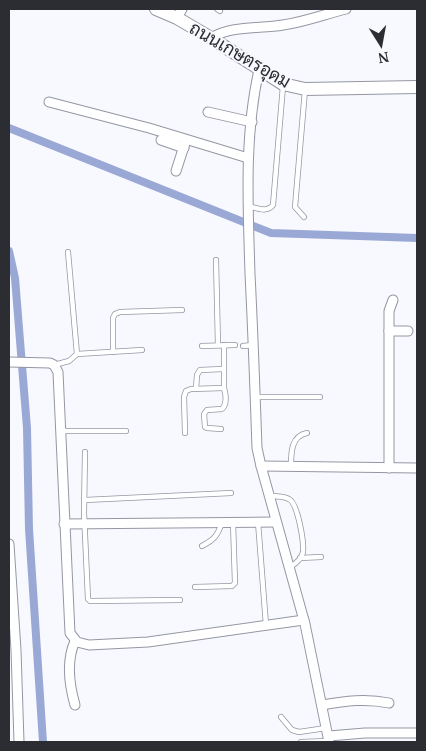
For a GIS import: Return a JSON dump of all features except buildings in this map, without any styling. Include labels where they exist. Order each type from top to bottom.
[{"type":"street","name":"ถนนเกษตรอุดม","points":[[156,9],[179,13],[211,38],[283,84],[305,89],[417,87]]},
{"type":"street","points":[[211,38],[228,31],[303,22],[323,14],[346,9]]},
{"type":"street","points":[[259,70],[248,158],[248,210],[255,397],[261,466],[304,620],[329,737],[395,738],[417,732]]},
{"type":"street","points":[[49,102],[185,144]]},
{"type":"street","points":[[208,112],[252,122]]},
{"type":"street","points":[[161,140],[248,158]]},
{"type":"street","points":[[176,171],[185,144]]},
{"type":"street","points":[[389,468],[389,311],[394,300]]},
{"type":"street","points":[[389,331],[408,331]]},
{"type":"street","points":[[9,362],[39,362],[54,365],[58,372],[70,633],[75,641],[88,645],[148,642],[304,620]]},
{"type":"street","points":[[261,466],[417,468]]},
{"type":"street","points":[[64,524],[276,522]]},
{"type":"street","points":[[9,544],[16,650],[19,742]]},
{"type":"street","points":[[75,641],[71,651],[70,672],[71,690],[75,705]]},
{"type":"street","points":[[322,705],[369,700],[389,703]]},
{"type":"lane","points":[[248,210],[265,210],[273,205],[283,84]]},
{"type":"lane","points":[[304,217],[295,207],[305,89]]},
{"type":"lane","points":[[68,252],[77,354]]},
{"type":"lane","points":[[216,260],[226,400],[222,409],[207,410],[204,414],[205,427],[221,429]]},
{"type":"lane","points":[[113,352],[113,318],[116,314],[120,312],[182,310]]},
{"type":"lane","points":[[202,346],[235,345]]},
{"type":"lane","points":[[242,346],[253,345]]},
{"type":"lane","points":[[54,365],[69,361],[77,354],[142,350]]},
{"type":"lane","points":[[196,389],[197,375],[200,370],[224,369]]},
{"type":"lane","points":[[185,434],[184,397],[186,391],[224,388]]},
{"type":"lane","points":[[255,397],[320,397]]},
{"type":"lane","points":[[60,431],[126,431]]},
{"type":"lane","points":[[290,467],[294,442],[301,434],[307,433]]},
{"type":"lane","points":[[85,452],[88,599],[90,601],[180,600]]},
{"type":"lane","points":[[85,500],[230,493]]},
{"type":"lane","points":[[269,496],[280,496],[290,499],[298,512],[303,554],[298,562],[289,568]]},
{"type":"lane","points":[[202,546],[217,536],[222,522]]},
{"type":"lane","points":[[195,587],[232,586],[235,583],[233,522]]},
{"type":"lane","points":[[258,522],[266,625]]},
{"type":"lane","points":[[300,558],[322,557]]},
{"type":"lane","points":[[280,717],[292,730],[329,737]]},
{"type":"lane","points":[[301,742],[329,737]]},
{"type":"waterway","points":[[9,128],[271,233],[417,238]]},
{"type":"waterway","points":[[9,251],[15,278],[27,428],[29,529],[43,742]]}]
